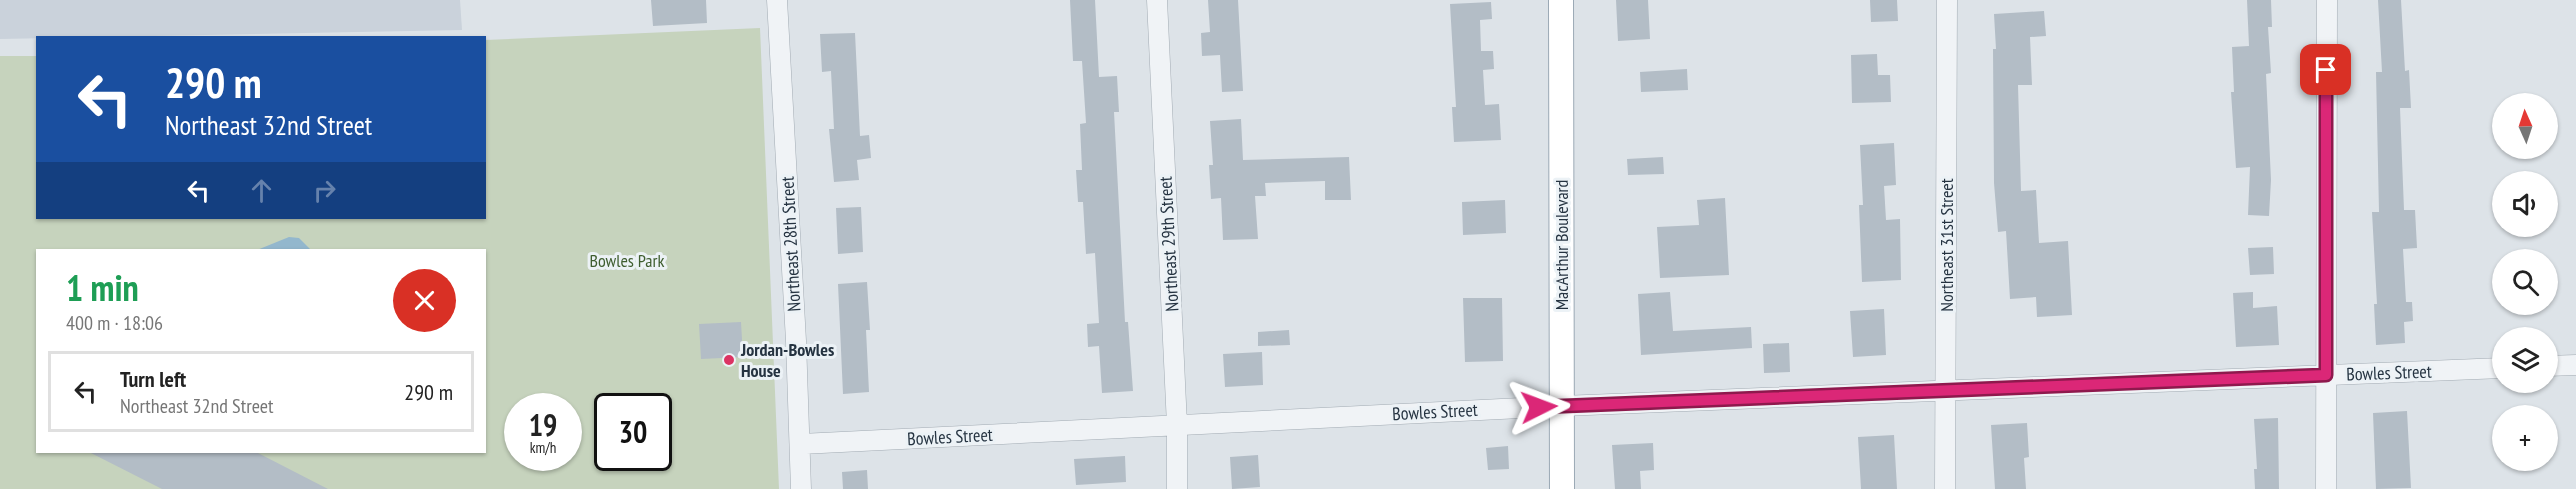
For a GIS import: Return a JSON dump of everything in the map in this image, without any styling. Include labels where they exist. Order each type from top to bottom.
[{"type":"main road","name":"MacArthur Boulevard","points":[[1561,0],[1562,489]]},
{"type":"street","name":"Northeast 28th Street","points":[[777,0],[801,444],[801,489]]},
{"type":"street","name":"Northeast 29th Street","points":[[1157,0],[1177,425],[1177,489]]},
{"type":"street","name":"Northeast 31st Street","points":[[1945,489],[1947,0]]},
{"type":"street","points":[[2326,0],[2326,489]]},
{"type":"street","points":[[2558,366],[2576,365]]},
{"type":"street","name":"Bowles Street","points":[[801,444],[1562,406],[2492,368]]},
{"type":"shaded area","points":[[0,0],[460,0],[462,30],[36,36],[36,38],[0,39]]},
{"type":"green space","name":"Bowles Park","points":[[760,28],[779,489],[0,489],[0,56],[36,56],[36,219],[486,219],[486,40]]},
{"type":"water","points":[[289,237],[299,238],[310,249],[259,249]]},
{"type":"building","points":[[651,0],[706,0],[707,23],[653,26]]},
{"type":"building","points":[[1070,0],[1095,0],[1099,77],[1117,76],[1119,112],[1114,112],[1125,322],[1128,322],[1133,391],[1102,393],[1099,346],[1088,347],[1087,324],[1099,323],[1095,253],[1086,254],[1083,202],[1078,202],[1076,170],[1082,170],[1080,124],[1086,123],[1082,61],[1073,61]]},
{"type":"building","points":[[1208,0],[1238,0],[1243,91],[1222,92],[1220,55],[1202,56],[1201,33],[1210,32]]},
{"type":"building","points":[[1616,0],[1648,0],[1650,39],[1618,41]]},
{"type":"building","points":[[1870,0],[1897,0],[1898,21],[1871,22]]},
{"type":"building","points":[[2247,0],[2271,0],[2272,27],[2268,27],[2271,73],[2266,74],[2271,180],[2269,216],[2248,215],[2250,167],[2236,168],[2231,92],[2234,92],[2232,47],[2249,46]]},
{"type":"building","points":[[2378,0],[2401,0],[2405,71],[2409,70],[2411,108],[2400,108],[2404,210],[2415,210],[2417,248],[2403,249],[2406,302],[2412,302],[2413,321],[2404,322],[2405,343],[2376,345],[2374,304],[2377,304],[2372,212],[2379,212],[2376,72],[2382,72]]},
{"type":"building","points":[[1491,2],[1492,19],[1480,20],[1481,51],[1493,51],[1494,69],[1483,70],[1485,105],[1499,104],[1501,140],[1454,142],[1452,107],[1456,107],[1450,4]]},
{"type":"building","points":[[2044,11],[2046,36],[2030,37],[2032,85],[2018,85],[2021,191],[2036,190],[2039,243],[2068,241],[2072,315],[2037,317],[2036,297],[2010,299],[2006,231],[1998,232],[1994,183],[1993,49],[1996,49],[1994,14]]},
{"type":"building","points":[[855,33],[860,136],[869,135],[871,158],[857,160],[859,180],[834,182],[829,129],[834,129],[831,71],[822,72],[820,34]]},
{"type":"building","points":[[1877,54],[1878,75],[1890,75],[1891,102],[1852,103],[1851,55]]},
{"type":"building","points":[[1687,69],[1688,90],[1641,92],[1640,72]]},
{"type":"building","points":[[1241,119],[1243,160],[1349,157],[1351,200],[1325,200],[1325,181],[1265,183],[1266,196],[1255,196],[1258,239],[1223,240],[1221,198],[1211,199],[1209,165],[1213,165],[1210,121]]},
{"type":"building","points":[[1894,143],[1896,185],[1884,186],[1886,220],[1900,219],[1901,280],[1862,282],[1859,205],[1863,205],[1860,145]]},
{"type":"building","points":[[1663,157],[1664,174],[1628,175],[1627,159]]},
{"type":"building","points":[[1725,198],[1729,275],[1660,278],[1657,227],[1699,225],[1697,200]]},
{"type":"building","points":[[1505,200],[1506,233],[1463,235],[1462,202]]},
{"type":"building","points":[[861,207],[863,252],[838,254],[836,208]]},
{"type":"building","points":[[2273,247],[2274,274],[2250,275],[2248,248]]},
{"type":"building","points":[[867,282],[870,330],[866,330],[869,392],[843,394],[838,284]]},
{"type":"building","points":[[1670,292],[1673,331],[1751,327],[1752,348],[1641,355],[1638,294]]},
{"type":"building","points":[[2253,292],[2253,308],[2277,306],[2279,345],[2236,347],[2233,293]]},
{"type":"building","points":[[1463,298],[1502,298],[1503,361],[1465,362]]},
{"type":"building","points":[[1884,309],[1886,355],[1853,357],[1850,311]]},
{"type":"building","points":[[741,322],[743,357],[701,359],[699,324]]},
{"type":"building","points":[[1289,330],[1290,345],[1258,346],[1258,332]]},
{"type":"building","points":[[1789,343],[1790,372],[1764,373],[1763,344]]},
{"type":"building","points":[[1262,352],[1263,385],[1225,387],[1223,354]]},
{"type":"building","points":[[2407,411],[2411,488],[2376,489],[2373,413]]},
{"type":"building","points":[[2278,418],[2279,489],[2255,489],[2254,469],[2257,469],[2254,419]]},
{"type":"building","points":[[2027,423],[2029,457],[2024,458],[2026,489],[1995,489],[1991,425]]},
{"type":"building","points":[[1894,435],[1897,489],[1861,489],[1858,437]]},
{"type":"building","points":[[1653,443],[1654,470],[1640,471],[1641,489],[1615,489],[1612,445]]},
{"type":"building","points":[[1508,446],[1509,469],[1488,470],[1486,448]]},
{"type":"building","points":[[91,453],[258,453],[328,489],[162,489]]},
{"type":"building","points":[[1258,455],[1260,487],[1232,489],[1230,457]]},
{"type":"building","points":[[1125,456],[1126,482],[1076,485],[1074,459]]},
{"type":"building","points":[[867,470],[868,489],[843,489],[842,472]]},
{"type":"place","name":"Jordan-Bowles House","points":[[729,360]]},
{"type":"route","points":[[1539,407],[2326,375],[2326,70]]}]
